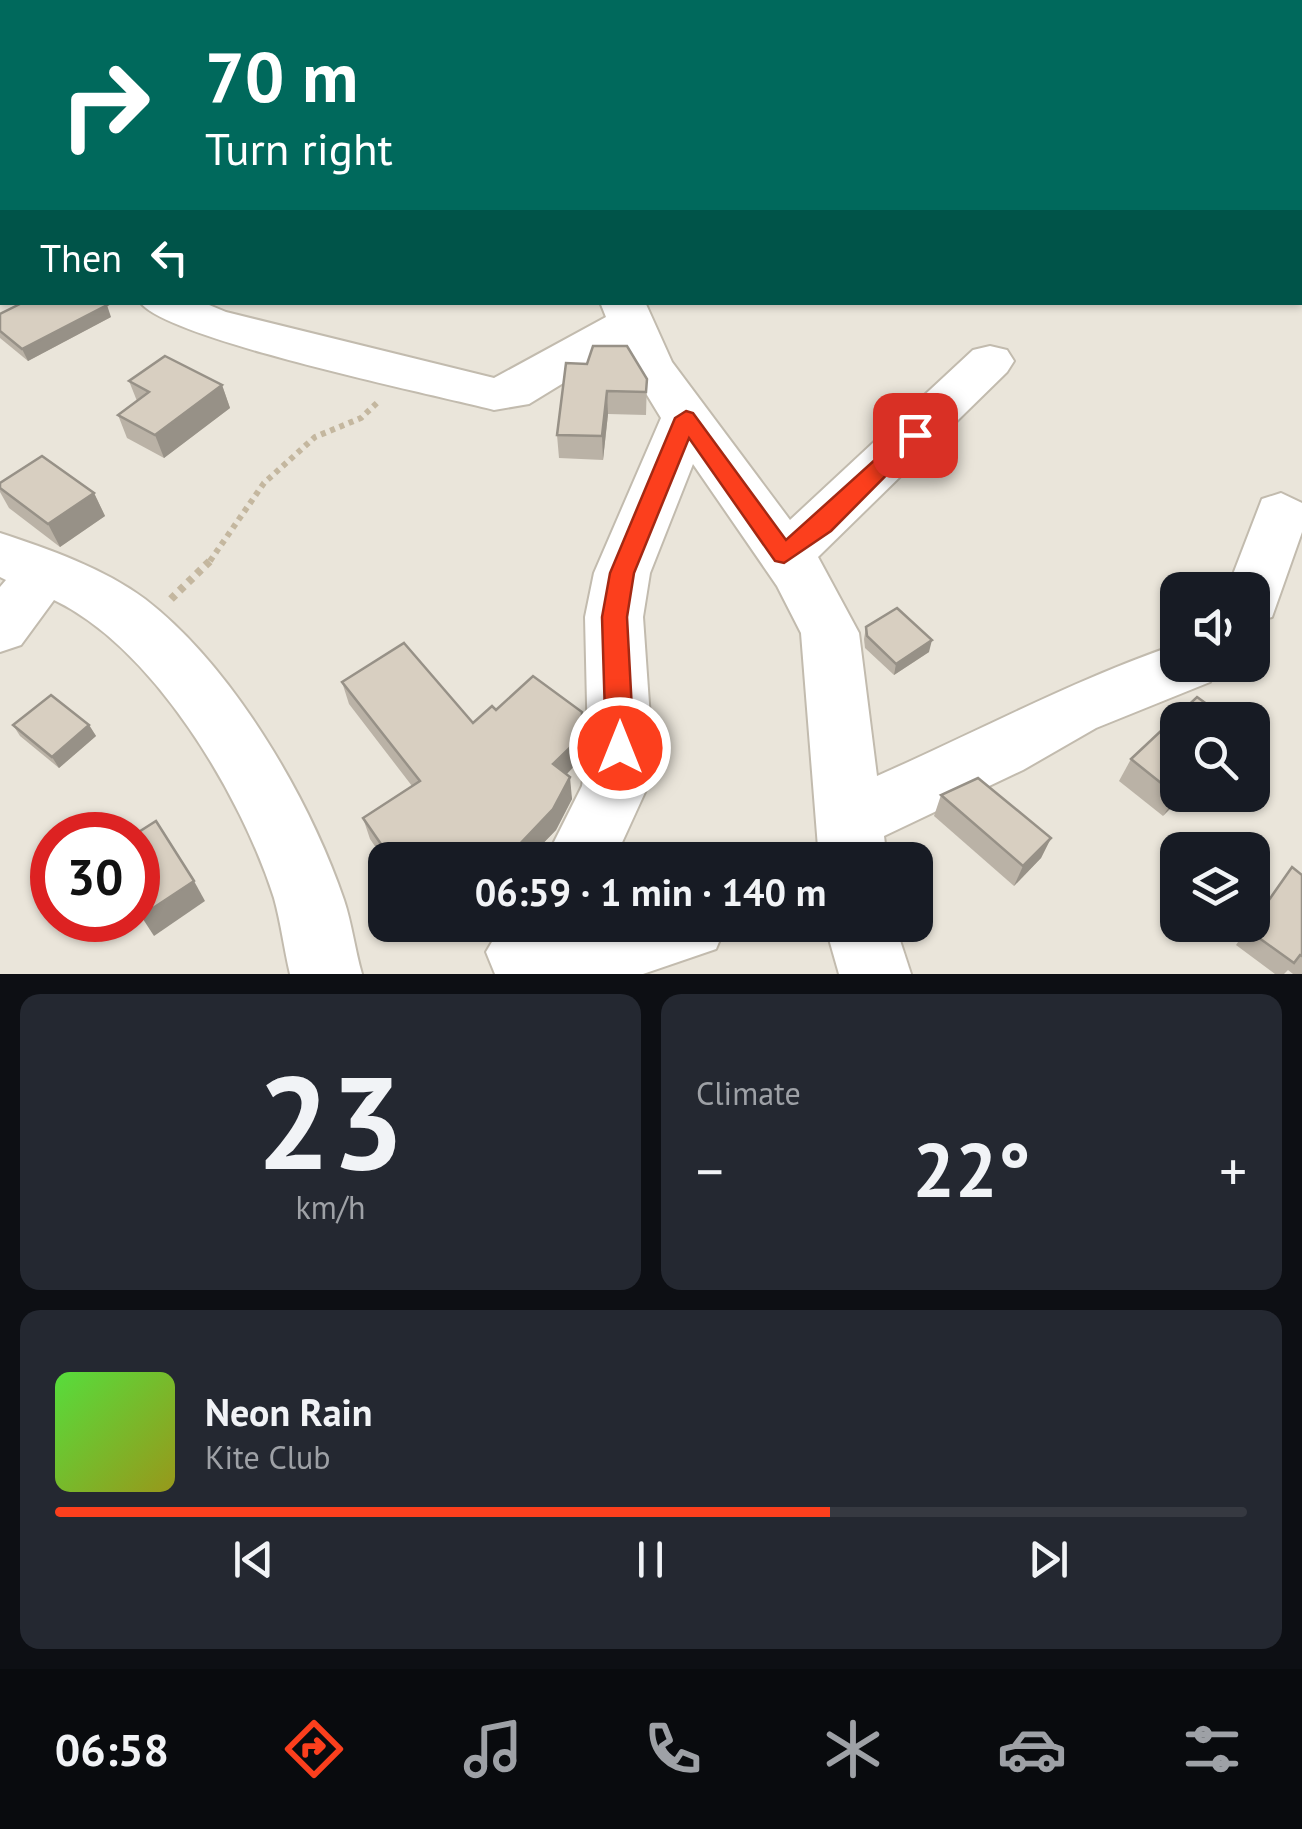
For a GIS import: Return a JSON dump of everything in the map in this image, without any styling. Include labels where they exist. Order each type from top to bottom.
[{"type":"street","points":[[169,305],[211,323],[482,392],[512,393],[626,313],[650,366],[784,554],[830,632],[844,842]]},
{"type":"street","points":[[784,554],[823,524],[990,361]]},
{"type":"street","points":[[588,842],[614,790],[620,748],[614,617],[622,573],[686,418]]},
{"type":"street","points":[[1262,572],[1281,514]]},
{"type":"street","points":[[0,629],[22,563],[94,594],[133,626],[190,687],[272,810],[309,900],[326,974]]},
{"type":"street","points":[[845,842],[927,787],[1074,710],[1160,676]]},
{"type":"street","points":[[523,950],[587,956],[634,942]]},
{"type":"street","points":[[865,942],[875,974]]},
{"type":"path","points":[[133,626],[173,597],[220,551],[264,483],[315,437],[361,418],[409,372]]},
{"type":"shaded area","points":[[0,305],[1302,305],[1302,974],[0,974]]},
{"type":"building","points":[[18,305],[107,305],[22,349],[0,331],[0,314]]},
{"type":"building","points":[[593,346],[627,346],[647,379],[646,392],[607,391],[602,436],[557,435],[566,363],[587,364]]},
{"type":"building","points":[[165,356],[222,385],[155,435],[118,415],[149,392],[129,381]]},
{"type":"building","points":[[42,456],[94,493],[48,524],[0,488],[0,483]]},
{"type":"building","points":[[897,608],[932,640],[896,664],[867,636],[866,627]]},
{"type":"building","points":[[404,643],[473,723],[492,706],[496,710],[533,676],[582,712],[581,737],[553,764],[570,777],[553,809],[522,842],[380,842],[363,818],[420,781],[342,682]]},
{"type":"building","points":[[51,695],[89,725],[52,757],[13,725]]},
{"type":"building","points":[[1160,732],[1160,782],[1131,759]]},
{"type":"building","points":[[978,778],[1051,838],[1023,866],[941,795]]},
{"type":"building","points":[[160,827],[194,881],[160,903]]},
{"type":"building","points":[[1292,867],[1302,875],[1302,956],[1294,963],[1265,942],[1270,942],[1270,898]]},
{"type":"route","points":[[620,748],[614,617],[622,573],[686,418],[784,554],[823,524],[915,435]]}]
